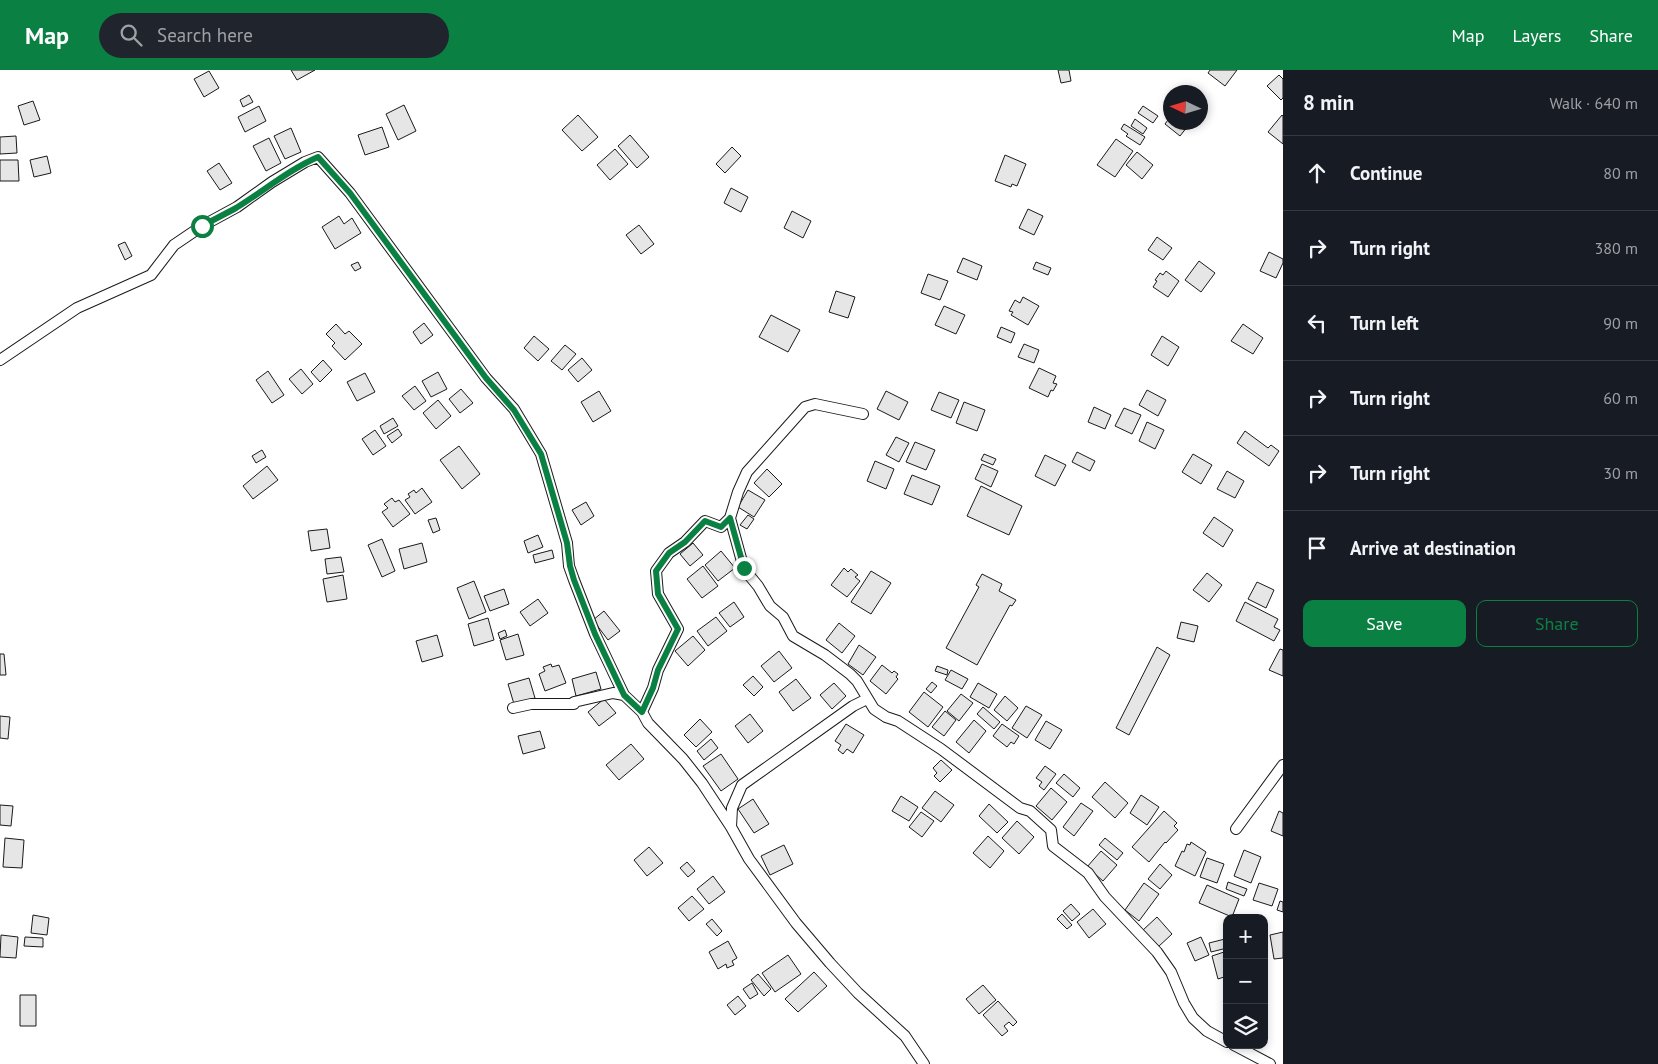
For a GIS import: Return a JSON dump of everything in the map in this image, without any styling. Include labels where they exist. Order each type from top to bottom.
[{"type":"street","points":[[0,360],[77,308],[151,275],[174,246],[202,226],[237,207],[272,182],[318,157],[350,193],[486,378],[514,410],[541,454],[567,543],[574,580],[595,634],[624,695],[642,712],[648,723],[683,759],[702,783],[731,827],[749,860],[796,923],[858,993],[905,1036],[924,1064]]},
{"type":"street","points":[[642,712],[653,688],[658,670],[678,629],[658,594],[656,571],[669,553],[685,542],[705,521],[721,527],[730,518],[738,492],[747,472],[804,408],[815,404],[863,414]]},
{"type":"street","points":[[730,518],[744,568],[770,606],[784,617],[792,636],[825,655],[850,674],[857,681],[874,708],[886,717],[898,721],[941,749],[1020,808],[1030,811],[1051,830],[1053,846],[1088,873],[1105,897],[1157,952],[1171,972],[1184,1003],[1194,1018],[1206,1031],[1223,1040]]},
{"type":"street","points":[[513,708],[532,704],[564,705],[613,693],[624,695]]},
{"type":"street","points":[[731,827],[732,808],[742,785],[853,706],[867,699]]},
{"type":"street","points":[[1236,829],[1283,765]]},
{"type":"street","points":[[1242,1049],[1270,1064]]},
{"type":"building","points":[[291,70],[315,70],[297,80]]},
{"type":"building","points":[[1058,70],[1069,70],[1071,81],[1061,83]]},
{"type":"building","points":[[1210,70],[1237,70],[1225,86],[1208,73]]},
{"type":"building","points":[[209,71],[219,88],[204,97],[194,79]]},
{"type":"building","points":[[1279,75],[1283,79],[1283,98],[1281,100],[1267,86]]},
{"type":"building","points":[[249,95],[253,102],[243,107],[240,100]]},
{"type":"building","points":[[33,101],[40,120],[24,125],[18,106]]},
{"type":"building","points":[[404,105],[416,131],[398,140],[386,114]]},
{"type":"building","points":[[259,106],[266,121],[245,132],[238,117]]},
{"type":"building","points":[[1143,106],[1158,116],[1153,123],[1138,113]]},
{"type":"building","points":[[578,115],[598,137],[582,151],[562,130]]},
{"type":"building","points":[[1283,116],[1283,144],[1268,132]]},
{"type":"building","points":[[1135,119],[1147,128],[1143,134],[1131,126]]},
{"type":"building","points":[[1124,124],[1145,137],[1140,145],[1126,136],[1128,134],[1121,129]]},
{"type":"building","points":[[382,127],[389,147],[365,155],[358,135]]},
{"type":"building","points":[[291,128],[301,152],[285,159],[274,136]]},
{"type":"building","points":[[1172,130],[1185,130],[1180,136]]},
{"type":"building","points":[[630,135],[649,157],[637,168],[618,146]]},
{"type":"building","points":[[16,136],[17,153],[0,154],[0,137]]},
{"type":"building","points":[[269,138],[281,163],[266,171],[253,146]]},
{"type":"building","points":[[1116,139],[1133,151],[1115,177],[1097,165]]},
{"type":"building","points":[[732,147],[741,156],[725,173],[716,164]]},
{"type":"building","points":[[615,149],[628,164],[610,180],[597,165]]},
{"type":"building","points":[[1137,152],[1153,165],[1142,179],[1126,165]]},
{"type":"building","points":[[1005,155],[1026,164],[1017,186],[1012,184],[1011,187],[995,181]]},
{"type":"building","points":[[47,156],[51,173],[34,177],[30,160]]},
{"type":"building","points":[[0,160],[18,160],[19,181],[0,181]]},
{"type":"building","points":[[219,163],[232,183],[220,190],[207,171]]},
{"type":"building","points":[[731,188],[748,197],[741,212],[724,203]]},
{"type":"building","points":[[1028,209],[1043,216],[1034,235],[1019,228]]},
{"type":"building","points":[[792,211],[811,221],[803,238],[784,228]]},
{"type":"building","points":[[339,216],[344,224],[352,218],[361,233],[335,249],[322,227]]},
{"type":"building","points":[[639,225],[654,244],[641,254],[626,235]]},
{"type":"building","points":[[1157,237],[1172,248],[1163,260],[1148,250]]},
{"type":"building","points":[[125,242],[132,256],[125,260],[118,245]]},
{"type":"building","points":[[1269,252],[1283,259],[1276,278],[1260,271]]},
{"type":"building","points":[[963,258],[982,266],[977,280],[957,272]]},
{"type":"building","points":[[1199,261],[1215,273],[1201,292],[1185,280]]},
{"type":"building","points":[[358,262],[361,268],[355,271],[351,265]]},
{"type":"building","points":[[1036,262],[1051,268],[1048,275],[1033,269]]},
{"type":"building","points":[[1166,271],[1179,281],[1168,297],[1153,287],[1160,273],[1163,275]]},
{"type":"building","points":[[928,274],[948,281],[940,300],[921,293]]},
{"type":"building","points":[[836,291],[855,297],[848,318],[829,312]]},
{"type":"building","points":[[1023,297],[1039,306],[1028,325],[1011,315],[1013,312],[1009,311],[1015,300],[1020,303]]},
{"type":"building","points":[[944,306],[965,315],[956,334],[935,325]]},
{"type":"building","points":[[771,315],[800,330],[788,352],[759,337]]},
{"type":"building","points":[[424,323],[433,335],[421,344],[413,332]]},
{"type":"building","points":[[336,324],[345,334],[349,331],[362,344],[345,360],[332,346],[335,343],[326,334]]},
{"type":"building","points":[[1243,324],[1263,338],[1253,354],[1231,341]]},
{"type":"building","points":[[1001,327],[1015,333],[1011,343],[997,337]]},
{"type":"building","points":[[534,336],[549,349],[538,361],[524,348]]},
{"type":"building","points":[[1162,336],[1179,347],[1168,366],[1151,355]]},
{"type":"building","points":[[1024,344],[1039,350],[1034,363],[1018,357]]},
{"type":"building","points":[[565,345],[576,354],[562,370],[551,361]]},
{"type":"building","points":[[582,358],[592,370],[578,382],[568,370]]},
{"type":"building","points":[[323,360],[332,370],[320,382],[311,372]]},
{"type":"building","points":[[1039,368],[1056,376],[1053,383],[1057,384],[1053,391],[1051,390],[1048,397],[1029,388]]},
{"type":"building","points":[[301,369],[313,384],[302,394],[289,379]]},
{"type":"building","points":[[268,371],[284,395],[272,403],[256,380]]},
{"type":"building","points":[[438,372],[447,389],[431,397],[422,381]]},
{"type":"building","points":[[365,373],[375,392],[357,401],[347,382]]},
{"type":"building","points":[[415,386],[426,401],[414,410],[402,396]]},
{"type":"building","points":[[461,389],[473,403],[460,413],[449,399]]},
{"type":"building","points":[[1147,390],[1166,400],[1158,416],[1139,405]]},
{"type":"building","points":[[599,391],[611,411],[593,422],[581,402]]},
{"type":"building","points":[[886,391],[908,402],[899,420],[877,409]]},
{"type":"building","points":[[939,392],[959,400],[951,418],[931,410]]},
{"type":"building","points":[[438,400],[451,416],[436,429],[423,413]]},
{"type":"building","points":[[964,402],[985,410],[977,431],[956,423]]},
{"type":"building","points":[[1094,407],[1111,415],[1105,429],[1088,422]]},
{"type":"building","points":[[1124,408],[1141,415],[1132,434],[1115,426]]},
{"type":"building","points":[[393,418],[398,426],[384,434],[380,426]]},
{"type":"building","points":[[1147,422],[1164,430],[1155,449],[1139,441]]},
{"type":"building","points":[[398,429],[402,435],[392,443],[387,436]]},
{"type":"building","points":[[375,430],[386,446],[373,455],[362,439]]},
{"type":"building","points":[[1245,431],[1268,448],[1271,445],[1279,451],[1269,466],[1237,443]]},
{"type":"building","points":[[896,437],[909,443],[899,462],[886,455]]},
{"type":"building","points":[[915,442],[935,450],[926,470],[906,462]]},
{"type":"building","points":[[459,446],[480,474],[462,489],[440,460]]},
{"type":"building","points":[[262,450],[266,457],[256,463],[252,456]]},
{"type":"building","points":[[1077,452],[1095,461],[1090,471],[1072,462]]},
{"type":"building","points":[[984,454],[996,459],[993,465],[981,460]]},
{"type":"building","points":[[1193,454],[1212,465],[1201,484],[1182,472]]},
{"type":"building","points":[[1045,455],[1066,465],[1055,486],[1035,476]]},
{"type":"building","points":[[875,461],[894,469],[886,489],[867,481]]},
{"type":"building","points":[[982,464],[998,471],[991,487],[975,479]]},
{"type":"building","points":[[267,466],[278,480],[253,499],[243,486]]},
{"type":"building","points":[[767,469],[782,484],[769,497],[754,483]]},
{"type":"building","points":[[1227,471],[1244,481],[1235,498],[1217,489]]},
{"type":"building","points":[[912,475],[940,486],[932,505],[904,494]]},
{"type":"building","points":[[981,486],[1022,506],[1009,535],[967,516]]},
{"type":"building","points":[[422,488],[432,502],[415,514],[405,500],[410,497],[408,494],[414,490],[416,493]]},
{"type":"building","points":[[748,490],[765,500],[754,517],[738,507]]},
{"type":"building","points":[[392,498],[395,502],[399,500],[410,514],[393,527],[382,512],[388,508],[384,504]]},
{"type":"building","points":[[586,502],[594,516],[581,525],[572,510]]},
{"type":"building","points":[[748,515],[754,519],[747,529],[740,525]]},
{"type":"building","points":[[1214,517],[1233,530],[1223,547],[1203,533]]},
{"type":"building","points":[[436,518],[440,530],[433,533],[428,520]]},
{"type":"building","points":[[327,529],[330,548],[311,551],[308,531]]},
{"type":"building","points":[[538,535],[543,547],[528,553],[524,541]]},
{"type":"building","points":[[382,539],[395,571],[382,577],[368,545]]},
{"type":"building","points":[[422,543],[427,562],[404,569],[399,549]]},
{"type":"building","points":[[693,543],[703,555],[690,566],[680,554]]},
{"type":"building","points":[[552,550],[554,558],[535,563],[533,555]]},
{"type":"building","points":[[721,551],[735,568],[718,581],[705,565]]},
{"type":"building","points":[[341,557],[344,572],[327,574],[325,559]]},
{"type":"building","points":[[703,566],[718,586],[702,598],[687,579]]},
{"type":"building","points":[[844,568],[848,572],[851,569],[858,575],[855,577],[860,581],[847,597],[831,585]]},
{"type":"building","points":[[871,571],[891,583],[871,614],[851,602]]},
{"type":"building","points":[[1207,573],[1222,585],[1209,602],[1193,590]]},
{"type":"building","points":[[982,574],[1002,584],[999,591],[1016,600],[1012,606],[1010,605],[977,665],[946,648],[979,587],[976,585]]},
{"type":"building","points":[[343,575],[347,599],[327,602],[323,579]]},
{"type":"building","points":[[474,581],[486,612],[469,619],[457,588]]},
{"type":"building","points":[[1257,582],[1274,590],[1266,608],[1248,599]]},
{"type":"building","points":[[504,589],[509,604],[490,611],[484,596]]},
{"type":"building","points":[[538,599],[548,613],[530,626],[520,612]]},
{"type":"building","points":[[734,602],[744,617],[730,627],[719,613]]},
{"type":"building","points":[[1245,602],[1278,619],[1274,627],[1280,630],[1274,641],[1236,621]]},
{"type":"building","points":[[604,611],[620,631],[608,640],[593,620]]},
{"type":"building","points":[[716,617],[727,631],[708,646],[697,631]]},
{"type":"building","points":[[488,618],[494,640],[474,646],[468,624]]},
{"type":"building","points":[[1181,622],[1198,626],[1194,642],[1177,638]]},
{"type":"building","points":[[839,623],[855,636],[842,653],[826,640]]},
{"type":"building","points":[[505,630],[507,636],[500,639],[498,633]]},
{"type":"building","points":[[518,634],[524,655],[506,660],[500,640]]},
{"type":"building","points":[[437,635],[443,656],[422,662],[416,641]]},
{"type":"building","points":[[693,636],[705,650],[688,666],[675,651]]},
{"type":"building","points":[[859,645],[876,657],[863,675],[848,664]]},
{"type":"building","points":[[1157,647],[1170,655],[1129,735],[1116,728]]},
{"type":"building","points":[[1280,649],[1283,650],[1283,676],[1269,670]]},
{"type":"building","points":[[779,651],[792,668],[774,682],[761,666]]},
{"type":"building","points":[[0,654],[4,654],[6,675],[0,675]]},
{"type":"building","points":[[551,664],[552,667],[559,665],[566,683],[545,691],[539,674],[545,671],[543,667]]},
{"type":"building","points":[[882,665],[892,673],[894,671],[898,674],[896,677],[898,679],[886,694],[870,681]]},
{"type":"building","points":[[937,666],[948,670],[947,675],[935,671]]},
{"type":"building","points":[[951,670],[968,679],[962,689],[945,680]]},
{"type":"building","points":[[596,672],[601,689],[576,696],[572,679]]},
{"type":"building","points":[[753,676],[763,687],[754,696],[743,685]]},
{"type":"building","points":[[529,678],[535,698],[514,704],[508,684]]},
{"type":"building","points":[[796,679],[811,698],[793,711],[779,692]]},
{"type":"building","points":[[932,682],[937,686],[931,693],[926,689]]},
{"type":"building","points":[[834,683],[846,696],[832,709],[820,695]]},
{"type":"building","points":[[978,683],[997,694],[989,708],[970,697]]},
{"type":"building","points":[[924,692],[943,707],[928,727],[909,712]]},
{"type":"building","points":[[961,694],[973,703],[959,721],[947,711]]},
{"type":"building","points":[[1005,696],[1018,708],[1007,721],[994,710]]},
{"type":"building","points":[[604,699],[616,713],[599,726],[588,712]]},
{"type":"building","points":[[1026,706],[1042,715],[1027,738],[1012,728]]},
{"type":"building","points":[[983,707],[1000,722],[994,729],[977,714]]},
{"type":"building","points":[[945,711],[956,720],[944,736],[932,727]]},
{"type":"building","points":[[750,714],[763,731],[748,743],[735,726]]},
{"type":"building","points":[[0,716],[10,717],[8,739],[0,738]]},
{"type":"building","points":[[700,719],[712,732],[696,747],[684,735]]},
{"type":"building","points":[[974,720],[986,731],[969,753],[956,742]]},
{"type":"building","points":[[1046,721],[1062,730],[1050,749],[1035,740]]},
{"type":"building","points":[[846,724],[864,735],[853,753],[847,749],[843,754],[838,750],[841,745],[835,741]]},
{"type":"building","points":[[1002,724],[1019,736],[1014,744],[1011,742],[1007,747],[993,736]]},
{"type":"building","points":[[540,731],[545,748],[523,754],[518,736]]},
{"type":"building","points":[[711,739],[718,748],[704,760],[697,751]]},
{"type":"building","points":[[631,744],[644,759],[619,780],[606,765]]},
{"type":"building","points":[[721,754],[738,779],[721,791],[703,766]]},
{"type":"building","points":[[941,760],[952,770],[940,782],[934,776],[937,773],[933,768]]},
{"type":"building","points":[[1045,766],[1056,774],[1044,790],[1039,786],[1042,782],[1036,778]]},
{"type":"building","points":[[1064,774],[1080,788],[1073,797],[1056,783]]},
{"type":"building","points":[[1105,782],[1128,803],[1115,818],[1092,797]]},
{"type":"building","points":[[1051,788],[1067,802],[1052,820],[1036,806]]},
{"type":"building","points":[[935,791],[954,805],[941,822],[922,808]]},
{"type":"building","points":[[1141,795],[1159,807],[1147,825],[1130,813]]},
{"type":"building","points":[[901,796],[918,807],[909,821],[892,811]]},
{"type":"building","points":[[753,799],[769,824],[754,833],[738,809]]},
{"type":"building","points":[[1081,803],[1093,811],[1074,836],[1063,827]]},
{"type":"building","points":[[989,804],[1008,822],[997,833],[979,816]]},
{"type":"building","points":[[0,805],[13,806],[11,826],[0,825]]},
{"type":"building","points":[[1164,811],[1177,823],[1174,826],[1178,830],[1165,842],[1149,862],[1132,847]]},
{"type":"building","points":[[1279,811],[1283,813],[1283,836],[1271,831]]},
{"type":"building","points":[[921,812],[934,821],[922,837],[909,827]]},
{"type":"building","points":[[1017,821],[1034,837],[1019,854],[1002,838]]},
{"type":"building","points":[[988,836],[1004,851],[990,868],[973,853]]},
{"type":"building","points":[[5,838],[24,840],[22,868],[3,867]]},
{"type":"building","points":[[1105,838],[1123,853],[1117,860],[1099,845]]},
{"type":"building","points":[[1191,842],[1206,852],[1195,876],[1175,866],[1182,851],[1184,852],[1187,844],[1190,845]]},
{"type":"building","points":[[784,845],[793,864],[770,875],[761,856]]},
{"type":"building","points":[[649,847],[663,863],[647,876],[634,860]]},
{"type":"building","points":[[1244,850],[1261,857],[1251,883],[1234,876]]},
{"type":"building","points":[[1101,851],[1117,865],[1103,881],[1087,867]]},
{"type":"building","points":[[1207,858],[1224,864],[1217,883],[1200,877]]},
{"type":"building","points":[[687,862],[695,871],[688,877],[680,868]]},
{"type":"building","points":[[1160,864],[1172,875],[1160,889],[1148,879]]},
{"type":"building","points":[[713,876],[725,892],[709,904],[697,889]]},
{"type":"building","points":[[1228,882],[1247,889],[1244,896],[1226,889]]},
{"type":"building","points":[[1144,883],[1159,894],[1139,921],[1125,910]]},
{"type":"building","points":[[1259,883],[1278,889],[1272,906],[1253,900]]},
{"type":"building","points":[[1207,885],[1239,899],[1233,914],[1225,914],[1199,903]]},
{"type":"building","points":[[692,896],[704,909],[689,921],[678,908]]},
{"type":"building","points":[[1280,901],[1283,902],[1283,912],[1277,910]]},
{"type":"building","points":[[1071,904],[1080,914],[1072,921],[1063,911]]},
{"type":"building","points":[[1093,909],[1106,924],[1089,938],[1077,922]]},
{"type":"building","points":[[1062,914],[1072,925],[1067,929],[1057,919]]},
{"type":"building","points":[[33,915],[49,918],[47,935],[31,933]]},
{"type":"building","points":[[1157,917],[1172,934],[1158,947],[1143,930]]},
{"type":"building","points":[[712,919],[722,931],[717,936],[706,924]]},
{"type":"building","points":[[1283,932],[1283,958],[1274,959],[1270,935]]},
{"type":"building","points":[[1,935],[18,937],[16,958],[0,957]]},
{"type":"building","points":[[25,937],[43,938],[43,947],[24,946]]},
{"type":"building","points":[[1201,937],[1209,955],[1195,961],[1187,943]]},
{"type":"building","points":[[1223,940],[1223,949],[1211,952],[1209,943]]},
{"type":"building","points":[[728,941],[737,958],[732,961],[734,965],[727,968],[726,964],[718,969],[709,952]]},
{"type":"building","points":[[1223,952],[1223,977],[1218,979],[1212,956]]},
{"type":"building","points":[[788,955],[801,974],[775,992],[762,973]]},
{"type":"building","points":[[814,972],[827,986],[798,1012],[785,999]]},
{"type":"building","points":[[758,974],[771,989],[764,996],[751,980]]},
{"type":"building","points":[[752,983],[758,994],[750,999],[743,989]]},
{"type":"building","points":[[983,985],[996,1000],[979,1014],[966,999]]},
{"type":"building","points":[[20,995],[36,995],[36,1026],[20,1026]]},
{"type":"building","points":[[738,996],[746,1006],[735,1015],[727,1005]]},
{"type":"building","points":[[998,1001],[1017,1022],[1013,1026],[1009,1022],[1004,1026],[1008,1031],[1002,1036],[983,1015]]},
{"type":"route","points":[[202,226],[237,207],[272,182],[318,157],[350,193],[486,378],[514,410],[541,454],[567,543],[574,580],[595,634],[624,695],[642,712],[653,688],[658,670],[678,629],[658,594],[656,571],[669,553],[685,542],[705,521],[721,527],[730,518],[744,568]]}]
